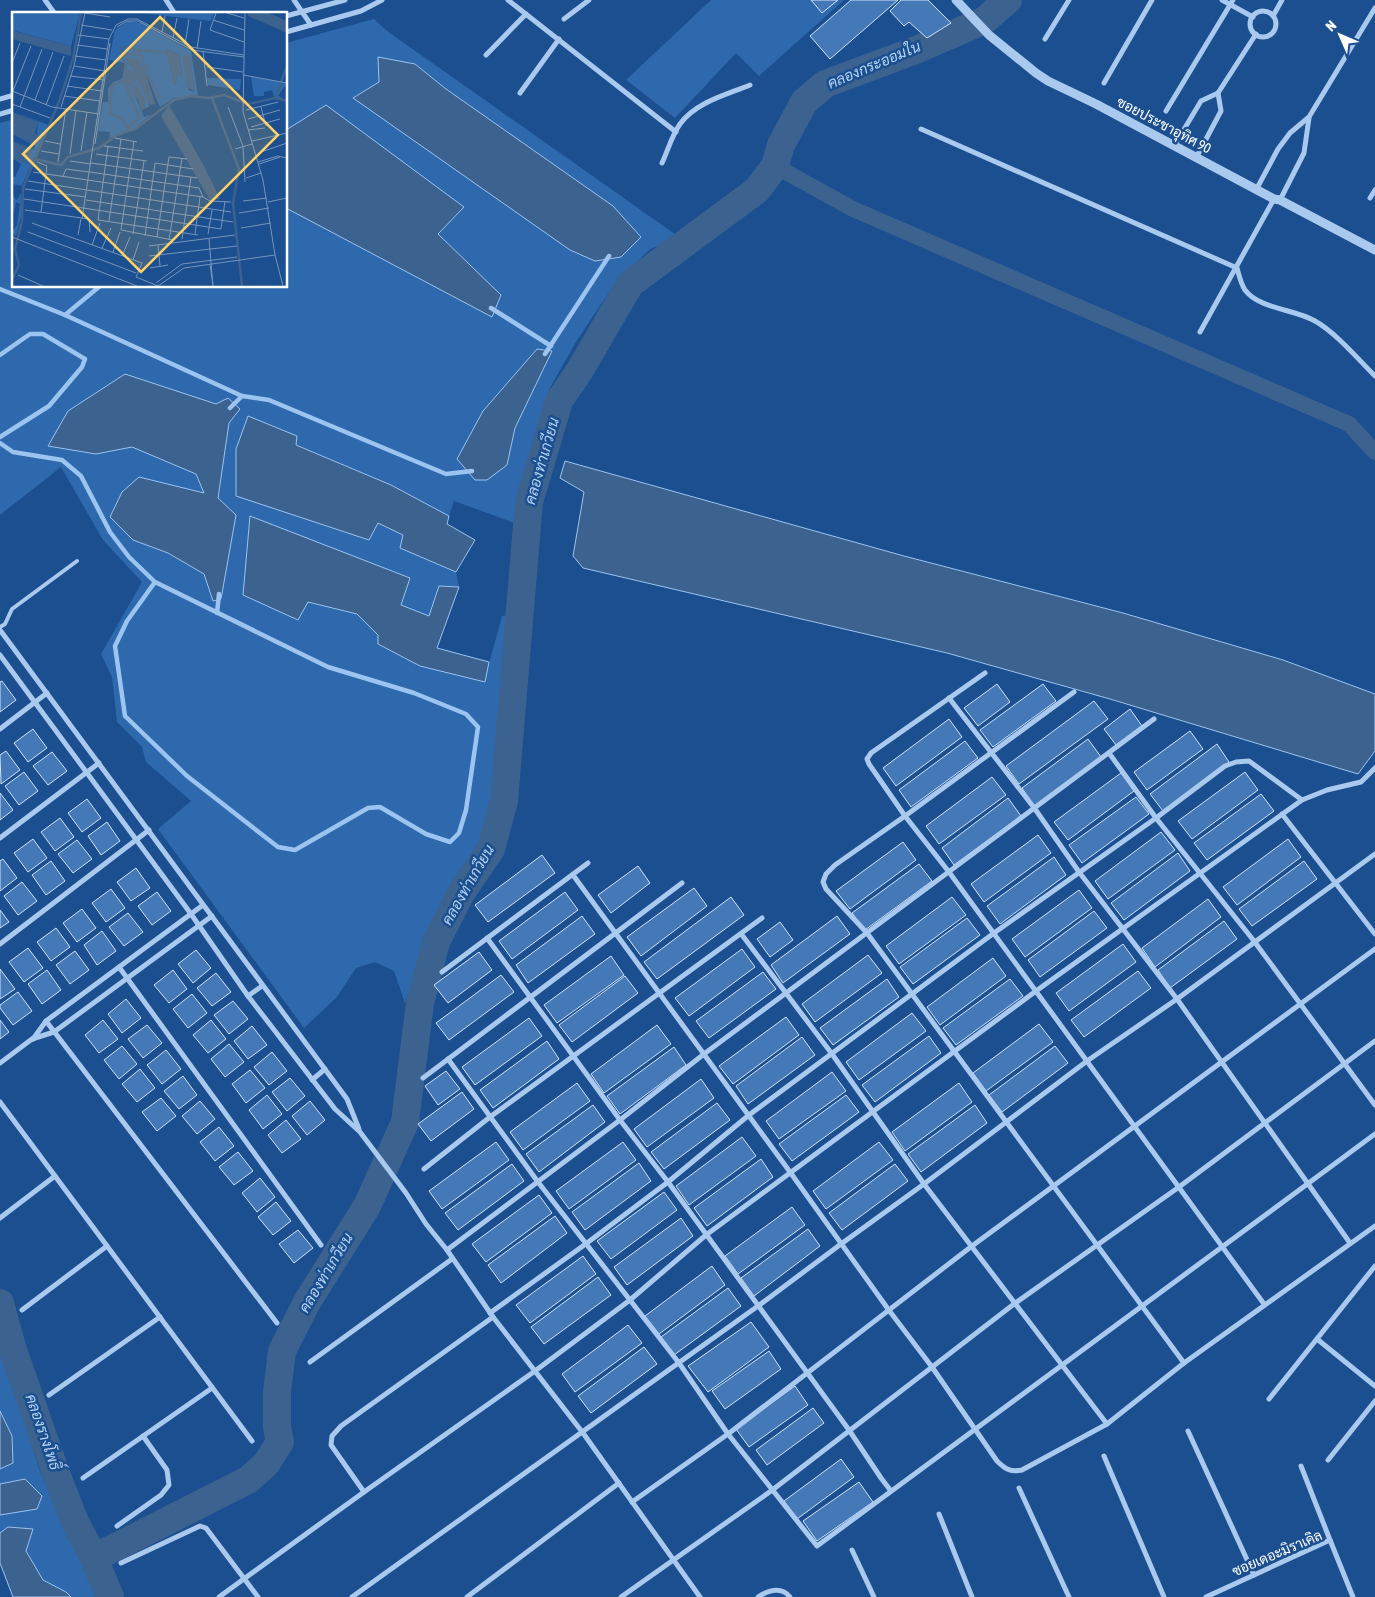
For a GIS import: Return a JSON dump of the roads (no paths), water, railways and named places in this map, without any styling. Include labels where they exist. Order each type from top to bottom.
[{"type":"street","points":[[45,0],[54,12]]},
{"type":"street","points":[[166,0],[174,12]]},
{"type":"street","points":[[294,0],[311,25]]},
{"type":"street","points":[[288,15],[345,0]]},
{"type":"street","points":[[288,31],[361,12],[382,0]]},
{"type":"street","points":[[508,0],[676,132]]},
{"type":"street","points":[[564,19],[589,0]]},
{"type":"street","name":"ซอยประชาอุทิศ 90","points":[[956,0],[989,35],[1048,81],[1096,104],[1256,190],[1375,250]]},
{"type":"street","points":[[1045,39],[1069,0]]},
{"type":"street","points":[[1104,83],[1152,0]]},
{"type":"street","points":[[1222,0],[1232,2],[1253,17]]},
{"type":"street","points":[[1273,16],[1282,0]]},
{"type":"street","points":[[1166,111],[1232,2]]},
{"type":"street","points":[[1256,190],[1278,149],[1290,133],[1309,117],[1375,8]]},
{"type":"street","points":[[1263,12],[1273,16],[1276,23],[1274,31],[1264,37],[1256,34],[1251,28],[1253,17],[1263,12]]},
{"type":"street","points":[[486,55],[526,14]]},
{"type":"street","points":[[1174,146],[1201,101],[1218,93],[1256,34]]},
{"type":"street","points":[[520,92],[559,39]]},
{"type":"street","points":[[662,162],[676,132],[685,118],[694,109],[750,85]]},
{"type":"street","points":[[1196,158],[1221,112],[1218,93]]},
{"type":"street","points":[[1200,332],[1304,153],[1309,117]]},
{"type":"street","points":[[920,129],[1237,268],[1244,288],[1251,296],[1263,303],[1316,321],[1375,376]]},
{"type":"street","points":[[1370,198],[1375,190]]},
{"type":"street","points":[[0,629],[262,986],[347,1098],[360,1132]]},
{"type":"street","points":[[0,655],[191,914],[248,996],[335,1109],[360,1132],[406,1193],[491,1315],[583,1433],[700,1597]]},
{"type":"street","points":[[985,673],[871,754],[868,759],[872,769],[1264,1304]]},
{"type":"street","points":[[1074,692],[835,865],[826,874],[823,882],[826,889],[867,933],[1184,1363]]},
{"type":"street","points":[[0,729],[47,693]]},
{"type":"street","points":[[949,698],[1035,809],[1079,872],[1177,999],[1309,1182],[1350,1243]]},
{"type":"street","points":[[446,1250],[620,1120],[704,1054],[1154,719]]},
{"type":"street","points":[[1109,753],[1156,818],[1254,941],[1375,1105]]},
{"type":"street","points":[[364,1492],[331,1445],[332,1436],[341,1426],[668,1182],[749,1115],[994,933],[1156,818],[1225,766],[1236,762],[1249,761],[1302,800]]},
{"type":"street","points":[[0,838],[98,763]]},
{"type":"street","points":[[220,1597],[535,1371],[630,1300],[706,1235],[1123,928],[1302,800],[1327,790],[1361,782],[1375,768]]},
{"type":"street","points":[[1282,814],[1375,934]]},
{"type":"street","points":[[0,944],[149,830]]},
{"type":"street","points":[[352,1597],[758,1306],[1087,1061],[1177,999],[1375,854]]},
{"type":"street","points":[[442,972],[588,863]]},
{"type":"street","points":[[573,874],[749,1115],[888,1310],[932,1367],[997,1461],[1004,1468],[1012,1472],[1022,1470],[1107,1424],[1184,1363],[1375,1226]]},
{"type":"street","points":[[423,1078],[682,884]]},
{"type":"street","points":[[32,1040],[46,1021],[203,905]]},
{"type":"street","points":[[0,1063],[32,1040],[54,1032],[212,916]]},
{"type":"street","points":[[424,1169],[490,1117],[742,935],[762,918]]},
{"type":"street","points":[[742,935],[832,1054],[924,1184],[1107,1424]]},
{"type":"street","points":[[487,938],[620,1120],[668,1182],[849,1430],[891,1491]]},
{"type":"street","points":[[632,1502],[728,1434],[1053,1185],[1375,949]]},
{"type":"street","points":[[119,967],[321,1245]]},
{"type":"street","points":[[248,996],[262,986]]},
{"type":"street","points":[[46,1021],[277,1323]]},
{"type":"street","points":[[621,1597],[771,1491],[1014,1304],[1179,1187],[1375,1041]]},
{"type":"street","points":[[448,1059],[538,1182],[678,1363],[771,1491],[817,1546],[1375,1134]]},
{"type":"street","points":[[312,1080],[325,1069]]},
{"type":"street","points":[[0,1102],[252,1441]]},
{"type":"street","points":[[0,1218],[55,1176]]},
{"type":"street","points":[[22,1310],[107,1246]]},
{"type":"street","points":[[310,1362],[452,1259]]},
{"type":"street","points":[[1270,1400],[1316,1338],[1375,1266]]},
{"type":"street","points":[[49,1395],[160,1317]]},
{"type":"street","points":[[1316,1338],[1375,1386]]},
{"type":"street","points":[[83,1478],[212,1388]]},
{"type":"street","points":[[1328,1460],[1375,1401]]},
{"type":"street","points":[[1188,1431],[1254,1575]]},
{"type":"street","points":[[117,1526],[161,1495],[169,1484],[167,1470],[143,1436]]},
{"type":"street","points":[[1104,1456],[1164,1597]]},
{"type":"street","points":[[1302,1466],[1330,1540]]},
{"type":"street","points":[[466,1597],[619,1483]]},
{"type":"street","points":[[1019,1488],[1069,1597]]},
{"type":"street","points":[[940,1514],[972,1597]]},
{"type":"street","points":[[121,1563],[200,1526],[206,1528],[258,1597]]},
{"type":"street","name":"ซอยเดอะมิราเคิล","points":[[1206,1597],[1330,1540],[1352,1597]]},
{"type":"street","points":[[852,1550],[874,1597]]},
{"type":"street","points":[[758,1597],[766,1592],[779,1589],[786,1591],[790,1597]]},
{"type":"lane","points":[[0,629],[5,624],[12,609],[77,561]]},
{"type":"waterway","name":"คลองท่าเกวียน","points":[[94,1558],[248,1480],[266,1464],[280,1442],[277,1427],[277,1392],[282,1351],[307,1302],[367,1206],[405,1122],[420,1003],[436,942],[461,893],[491,849],[504,801],[529,502],[559,401],[580,370],[630,284],[757,190],[775,166],[781,145],[804,102],[825,84],[916,50],[985,20],[1008,0]]},
{"type":"waterway","points":[[775,166],[853,209],[1349,424],[1375,452]]},
{"type":"waterway","points":[[545,354],[609,256]]},
{"type":"waterway","points":[[98,288],[65,315],[242,396]]},
{"type":"waterway","points":[[0,289],[65,315]]},
{"type":"waterway","points":[[491,308],[551,346]]},
{"type":"waterway","points":[[0,355],[30,334],[43,334],[85,359],[82,367],[49,406],[0,437]]},
{"type":"waterway","points":[[230,408],[242,396],[269,400],[446,474],[472,471]]},
{"type":"waterway","points":[[0,443],[13,452],[62,460],[81,476],[110,532],[129,557],[155,582],[328,667],[414,693],[466,714],[478,727],[466,810],[459,833],[450,842],[426,834],[380,807],[368,808],[295,850],[278,847],[187,776],[125,716],[115,646],[127,621],[155,582]]},
{"type":"waterway","points":[[217,613],[219,594]]},
{"type":"waterway","name":"คลองรางโพธิ์","points":[[0,1303],[12,1347],[54,1468],[75,1522],[94,1558],[110,1597]]},
{"type":"water label","name":"คลองกระออมใน","points":[[874,65]]}]
